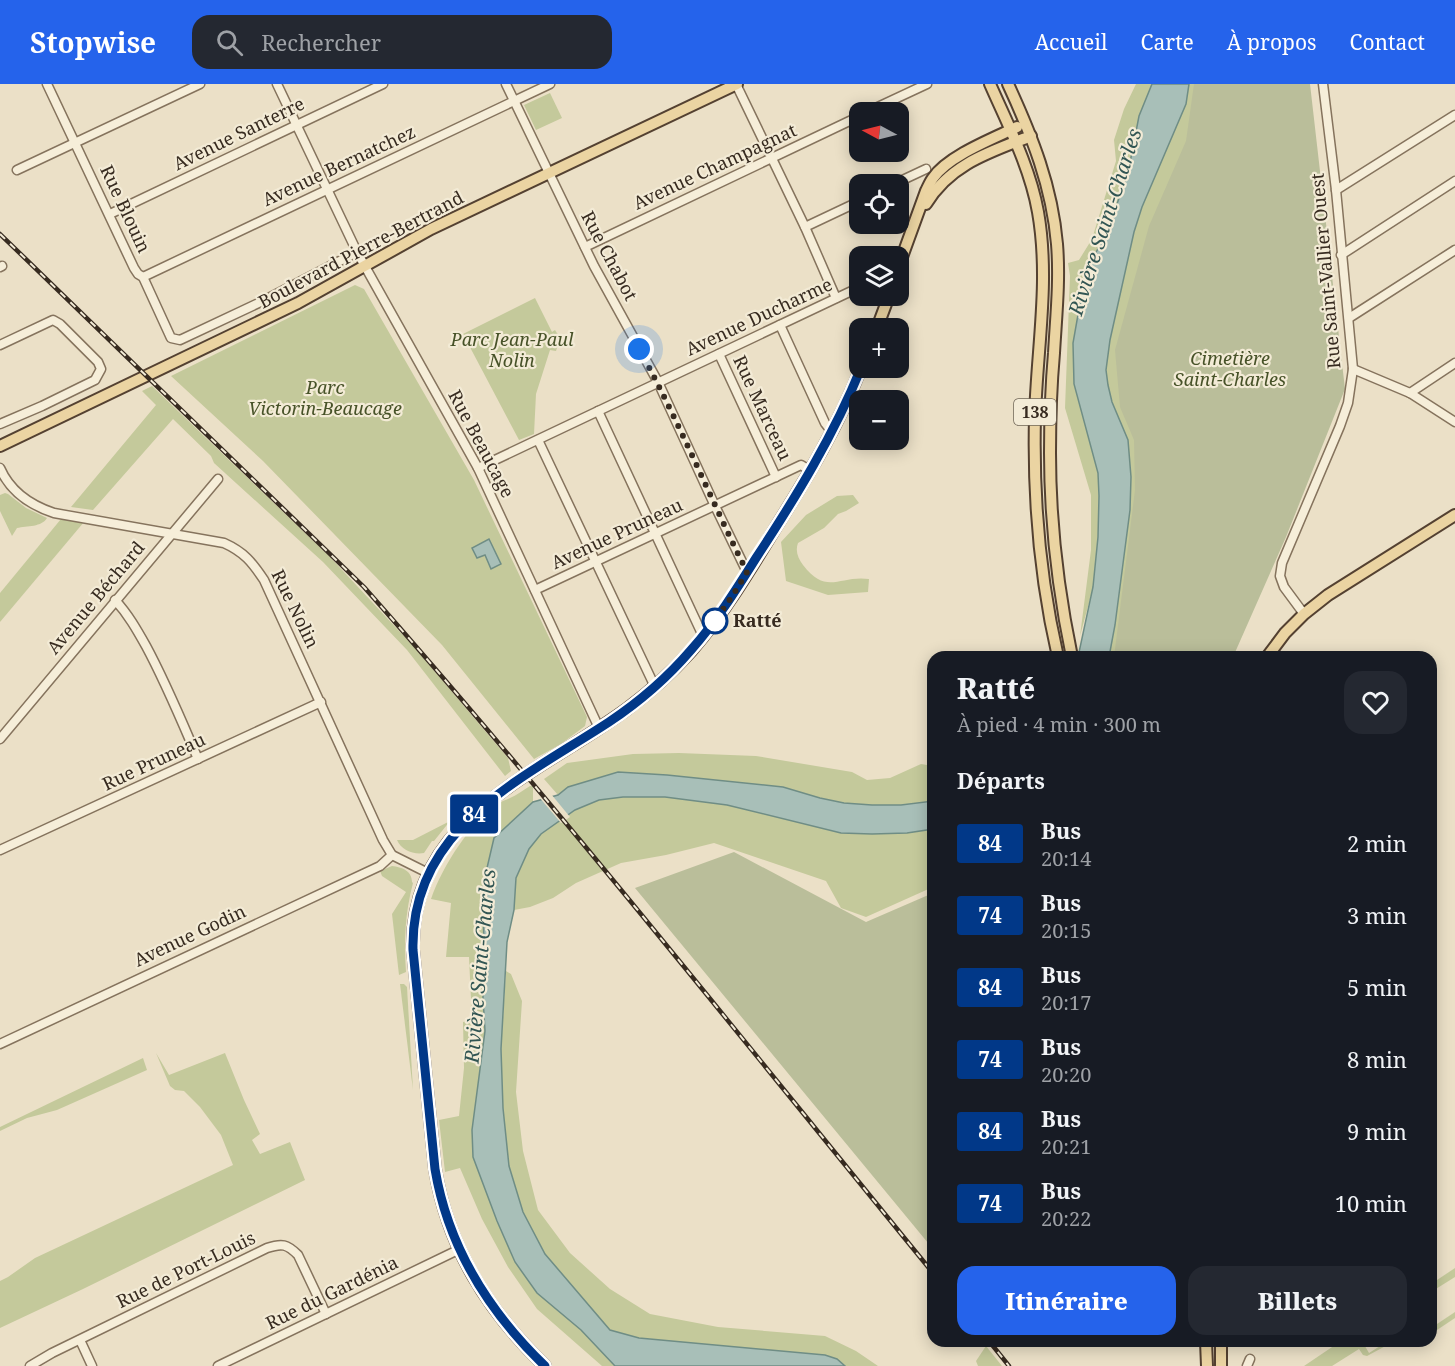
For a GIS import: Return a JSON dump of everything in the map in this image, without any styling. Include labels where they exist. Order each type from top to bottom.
[{"type":"main road","name":"Boulevard Pierre-Bertrand","points":[[0,446],[267,318],[365,267],[431,229],[736,84]]},
{"type":"main road","name":"138","points":[[990,84],[1016,142],[1028,176],[1037,210],[1043,259],[1043,298],[1035,417],[1036,492],[1046,594],[1057,651]]},
{"type":"main road","name":"138","points":[[1008,84],[1031,136],[1043,171],[1057,242],[1058,299],[1051,401],[1051,491],[1061,601],[1071,651]]},
{"type":"main road","points":[[907,246],[926,191],[939,171],[955,159],[1025,123]]},
{"type":"main road","points":[[915,225],[932,194],[950,175],[977,158],[1031,136]]},
{"type":"main road","points":[[545,1366],[501,1318],[477,1282],[460,1249],[443,1206],[435,1169],[414,967],[413,945],[420,896],[428,873],[450,840],[482,805],[525,774],[628,708],[655,687],[704,636],[733,595],[811,471],[856,378]]},
{"type":"main road","points":[[1272,651],[1304,614],[1328,595],[1455,515]]},
{"type":"main road","points":[[1206,1347],[1207,1366]]},
{"type":"main road","points":[[1221,1347],[1221,1366]]},
{"type":"street","name":"Rue Blouin","points":[[47,84],[135,268],[143,277],[169,335],[171,338],[180,340]]},
{"type":"street","points":[[17,170],[200,84]]},
{"type":"street","name":"Rue Beaucage","points":[[277,84],[357,252],[477,468],[599,728]]},
{"type":"street","name":"Avenue Santerre","points":[[110,214],[383,84]]},
{"type":"street","name":"Rue Chabot","points":[[506,84],[585,247],[658,382],[747,572]]},
{"type":"street","name":"Avenue Bernatchez","points":[[143,277],[550,84]]},
{"type":"street","points":[[736,84],[837,298]]},
{"type":"street","points":[[888,102],[927,84]]},
{"type":"street","name":"Rue Saint-Vallier Ouest","points":[[1304,614],[1284,587],[1280,576],[1282,563],[1340,426],[1348,404],[1353,369],[1336,190],[1323,84]]},
{"type":"street","points":[[1336,190],[1455,115]]},
{"type":"street","name":"Avenue Champagnat","points":[[585,247],[849,121]]},
{"type":"street","points":[[909,177],[926,169]]},
{"type":"street","points":[[1341,255],[1455,181]]},
{"type":"street","points":[[805,227],[849,206]]},
{"type":"street","points":[[1349,318],[1455,250]]},
{"type":"street","name":"Boulevard Pierre-Bertrand","points":[[180,340],[265,300],[357,252]]},
{"type":"street","name":"Avenue Ducharme","points":[[477,468],[849,292]]},
{"type":"street","points":[[0,345],[54,320],[98,362],[100,369],[95,380],[0,424]]},
{"type":"street","points":[[780,325],[825,423],[832,432]]},
{"type":"street","name":"Rue Marceau","points":[[719,354],[776,477]]},
{"type":"street","points":[[1410,393],[1455,363]]},
{"type":"street","points":[[1353,369],[1410,393],[1455,422]]},
{"type":"street","points":[[598,411],[704,636]]},
{"type":"street","points":[[538,440],[655,687]]},
{"type":"street","name":"Avenue Pruneau","points":[[535,590],[801,465],[811,471]]},
{"type":"street","name":"Rue Nolin","points":[[0,468],[11,486],[40,508],[54,513],[224,543],[252,561],[264,580],[383,840],[392,855]]},
{"type":"street","name":"Avenue Béchard","points":[[0,739],[218,479]]},
{"type":"street","points":[[115,600],[133,622],[157,666],[198,759]]},
{"type":"street","name":"Rue Pruneau","points":[[0,850],[321,702]]},
{"type":"street","points":[[392,855],[428,873]]},
{"type":"street","name":"Avenue Godin","points":[[0,1044],[380,866],[392,855]]},
{"type":"street","name":"Rue de Port-Louis","points":[[30,1366],[52,1353],[267,1248],[283,1245],[298,1255],[326,1314]]},
{"type":"street","name":"Rue du Gardénia","points":[[218,1366],[460,1249]]},
{"type":"street","points":[[80,1340],[92,1366]]},
{"type":"green space","points":[[1136,84],[1152,84],[1139,116],[1128,173],[1107,232],[1085,275],[1082,291],[1074,384],[1098,473],[1099,496],[1093,588],[1080,636],[1091,550],[1091,495],[1065,408],[1070,276],[1068,263],[1079,260],[1092,239],[1116,161],[1114,140],[1124,109]]},
{"type":"green space","points":[[1189,84],[1204,84],[1152,395],[1122,651],[1110,651],[1130,510],[1131,477],[1128,440],[1112,402],[1108,385],[1106,370],[1110,340],[1134,232],[1142,207],[1185,104]]},
{"type":"green space","name":"Cimetière Saint-Charles","points":[[1194,84],[1310,84],[1345,389],[1286,537],[1236,651],[1115,651],[1135,490],[1134,440],[1120,407],[1115,350],[1149,226],[1186,141]]},
{"type":"green space","points":[[550,93],[562,118],[536,130],[524,105]]},
{"type":"green space","name":"Parc Victorin-Beaucage","points":[[355,285],[364,289],[474,480],[587,717],[585,726],[561,744],[534,759],[442,645],[263,461],[171,376]]},
{"type":"green space","name":"Parc Jean-Paul Nolin","points":[[535,298],[552,332],[555,330],[560,338],[556,351],[550,350],[536,394],[534,434],[519,440],[463,334]]},
{"type":"green space","points":[[152,386],[330,557],[414,647],[508,758],[511,771],[505,776],[407,650],[323,562],[214,463],[211,456],[173,419],[93,510],[71,507],[156,405],[142,391]]},
{"type":"green space","points":[[5,493],[26,508],[47,518],[38,525],[17,528],[12,536],[0,511],[0,495]]},
{"type":"green space","points":[[853,495],[859,503],[838,514],[824,528],[798,543],[797,552],[803,565],[819,580],[834,582],[869,579],[868,592],[828,595],[786,581],[781,542],[806,515],[837,496]]},
{"type":"green space","points":[[61,519],[84,522],[0,622],[0,593]]},
{"type":"green space","points":[[633,754],[756,756],[852,772],[867,780],[890,778],[921,764],[927,765],[927,802],[901,805],[844,803],[783,787],[618,772],[566,789],[558,795],[544,779],[567,763]]},
{"type":"green space","points":[[533,786],[533,802],[494,838],[484,956],[485,1031],[472,1130],[497,1221],[515,1262],[537,1293],[581,1330],[615,1366],[602,1366],[537,1309],[508,1267],[482,1219],[460,1168],[445,1172],[439,1120],[459,1116],[464,1068],[463,1022],[472,1020],[469,957],[446,957],[451,903],[431,899],[451,858],[479,820],[501,802]]},
{"type":"green space","points":[[623,797],[665,797],[727,805],[841,833],[907,833],[927,830],[927,890],[866,917],[841,908],[826,881],[714,843],[621,863],[576,883],[553,898],[530,907],[514,910],[516,878],[529,849],[541,834],[575,810],[599,800]]},
{"type":"green space","points":[[450,821],[424,853],[408,851],[397,840],[413,840]]},
{"type":"green space","points":[[734,852],[866,922],[927,896],[927,1242],[635,888]]},
{"type":"green space","points":[[392,866],[406,870],[413,883],[406,927],[406,972],[399,975],[392,914],[406,892],[382,876],[380,871]]},
{"type":"green space","points":[[506,971],[511,974],[522,1001],[516,1092],[523,1151],[538,1210],[570,1253],[610,1289],[650,1314],[718,1327],[825,1336],[856,1351],[878,1366],[845,1366],[837,1359],[639,1338],[610,1330],[545,1254],[523,1212],[509,1166],[503,1108],[501,1049]]},
{"type":"green space","points":[[400,984],[407,987],[413,1090]]},
{"type":"green space","points":[[156,1053],[169,1075],[225,1053],[260,1134],[252,1140],[260,1154],[290,1142],[305,1180],[0,1328],[0,1281],[35,1258],[233,1165],[221,1135],[200,1107],[184,1091],[175,1090],[170,1086]]},
{"type":"green space","points":[[143,1058],[147,1070],[57,1110],[27,1118],[0,1131],[0,1127]]},
{"type":"green space","points":[[1455,1268],[1455,1277],[1437,1288],[1437,1280]]},
{"type":"green space","points":[[1455,1312],[1455,1318],[1437,1330],[1437,1324]]},
{"type":"green space","points":[[987,1347],[1002,1366],[978,1366],[976,1361]]},
{"type":"green space","points":[[1332,1347],[1366,1347],[1369,1353],[1378,1347],[1384,1347],[1367,1356],[1363,1355],[1359,1349],[1332,1366],[1304,1366]]},
{"type":"water","name":"Rivière Saint-Charles","points":[[1152,84],[1189,84],[1186,104],[1142,207],[1134,232],[1110,340],[1106,370],[1108,385],[1112,402],[1128,440],[1131,477],[1130,510],[1110,651],[1079,651],[1093,587],[1099,496],[1098,473],[1074,384],[1073,343],[1085,275],[1107,232],[1128,173],[1139,116]]},
{"type":"water","points":[[489,539],[501,564],[491,569],[485,555],[477,558],[472,548]]},
{"type":"water","name":"Rivière Saint-Charles","points":[[618,772],[783,787],[844,803],[901,805],[927,802],[927,830],[872,834],[841,833],[727,805],[665,797],[623,797],[599,800],[575,810],[541,834],[529,849],[516,878],[514,910],[507,942],[501,1049],[503,1108],[509,1166],[523,1212],[545,1254],[610,1330],[639,1338],[825,1355],[837,1359],[845,1366],[615,1366],[581,1330],[537,1293],[515,1262],[473,1157],[472,1130],[485,1031],[483,885],[494,838],[533,802],[558,795],[568,787]]},
{"type":"pier","points":[[551,794],[570,817],[561,823],[539,797]]},
{"type":"railway","points":[[0,234],[364,587],[581,841],[927,1266]]},
{"type":"railway","points":[[994,1347],[1009,1366]]},
{"type":"bus line","name":"84","points":[[545,1366],[521,1342],[483,1293],[455,1239],[441,1199],[435,1169],[413,950],[420,896],[428,873],[450,840],[482,805],[525,774],[628,708],[655,687],[704,636],[733,595],[811,471],[857,378]]},
{"type":"place","name":"Ratté","points":[[715,621]]},
{"type":"route","points":[[639,349],[658,382],[747,572],[712,625],[715,621]]}]
